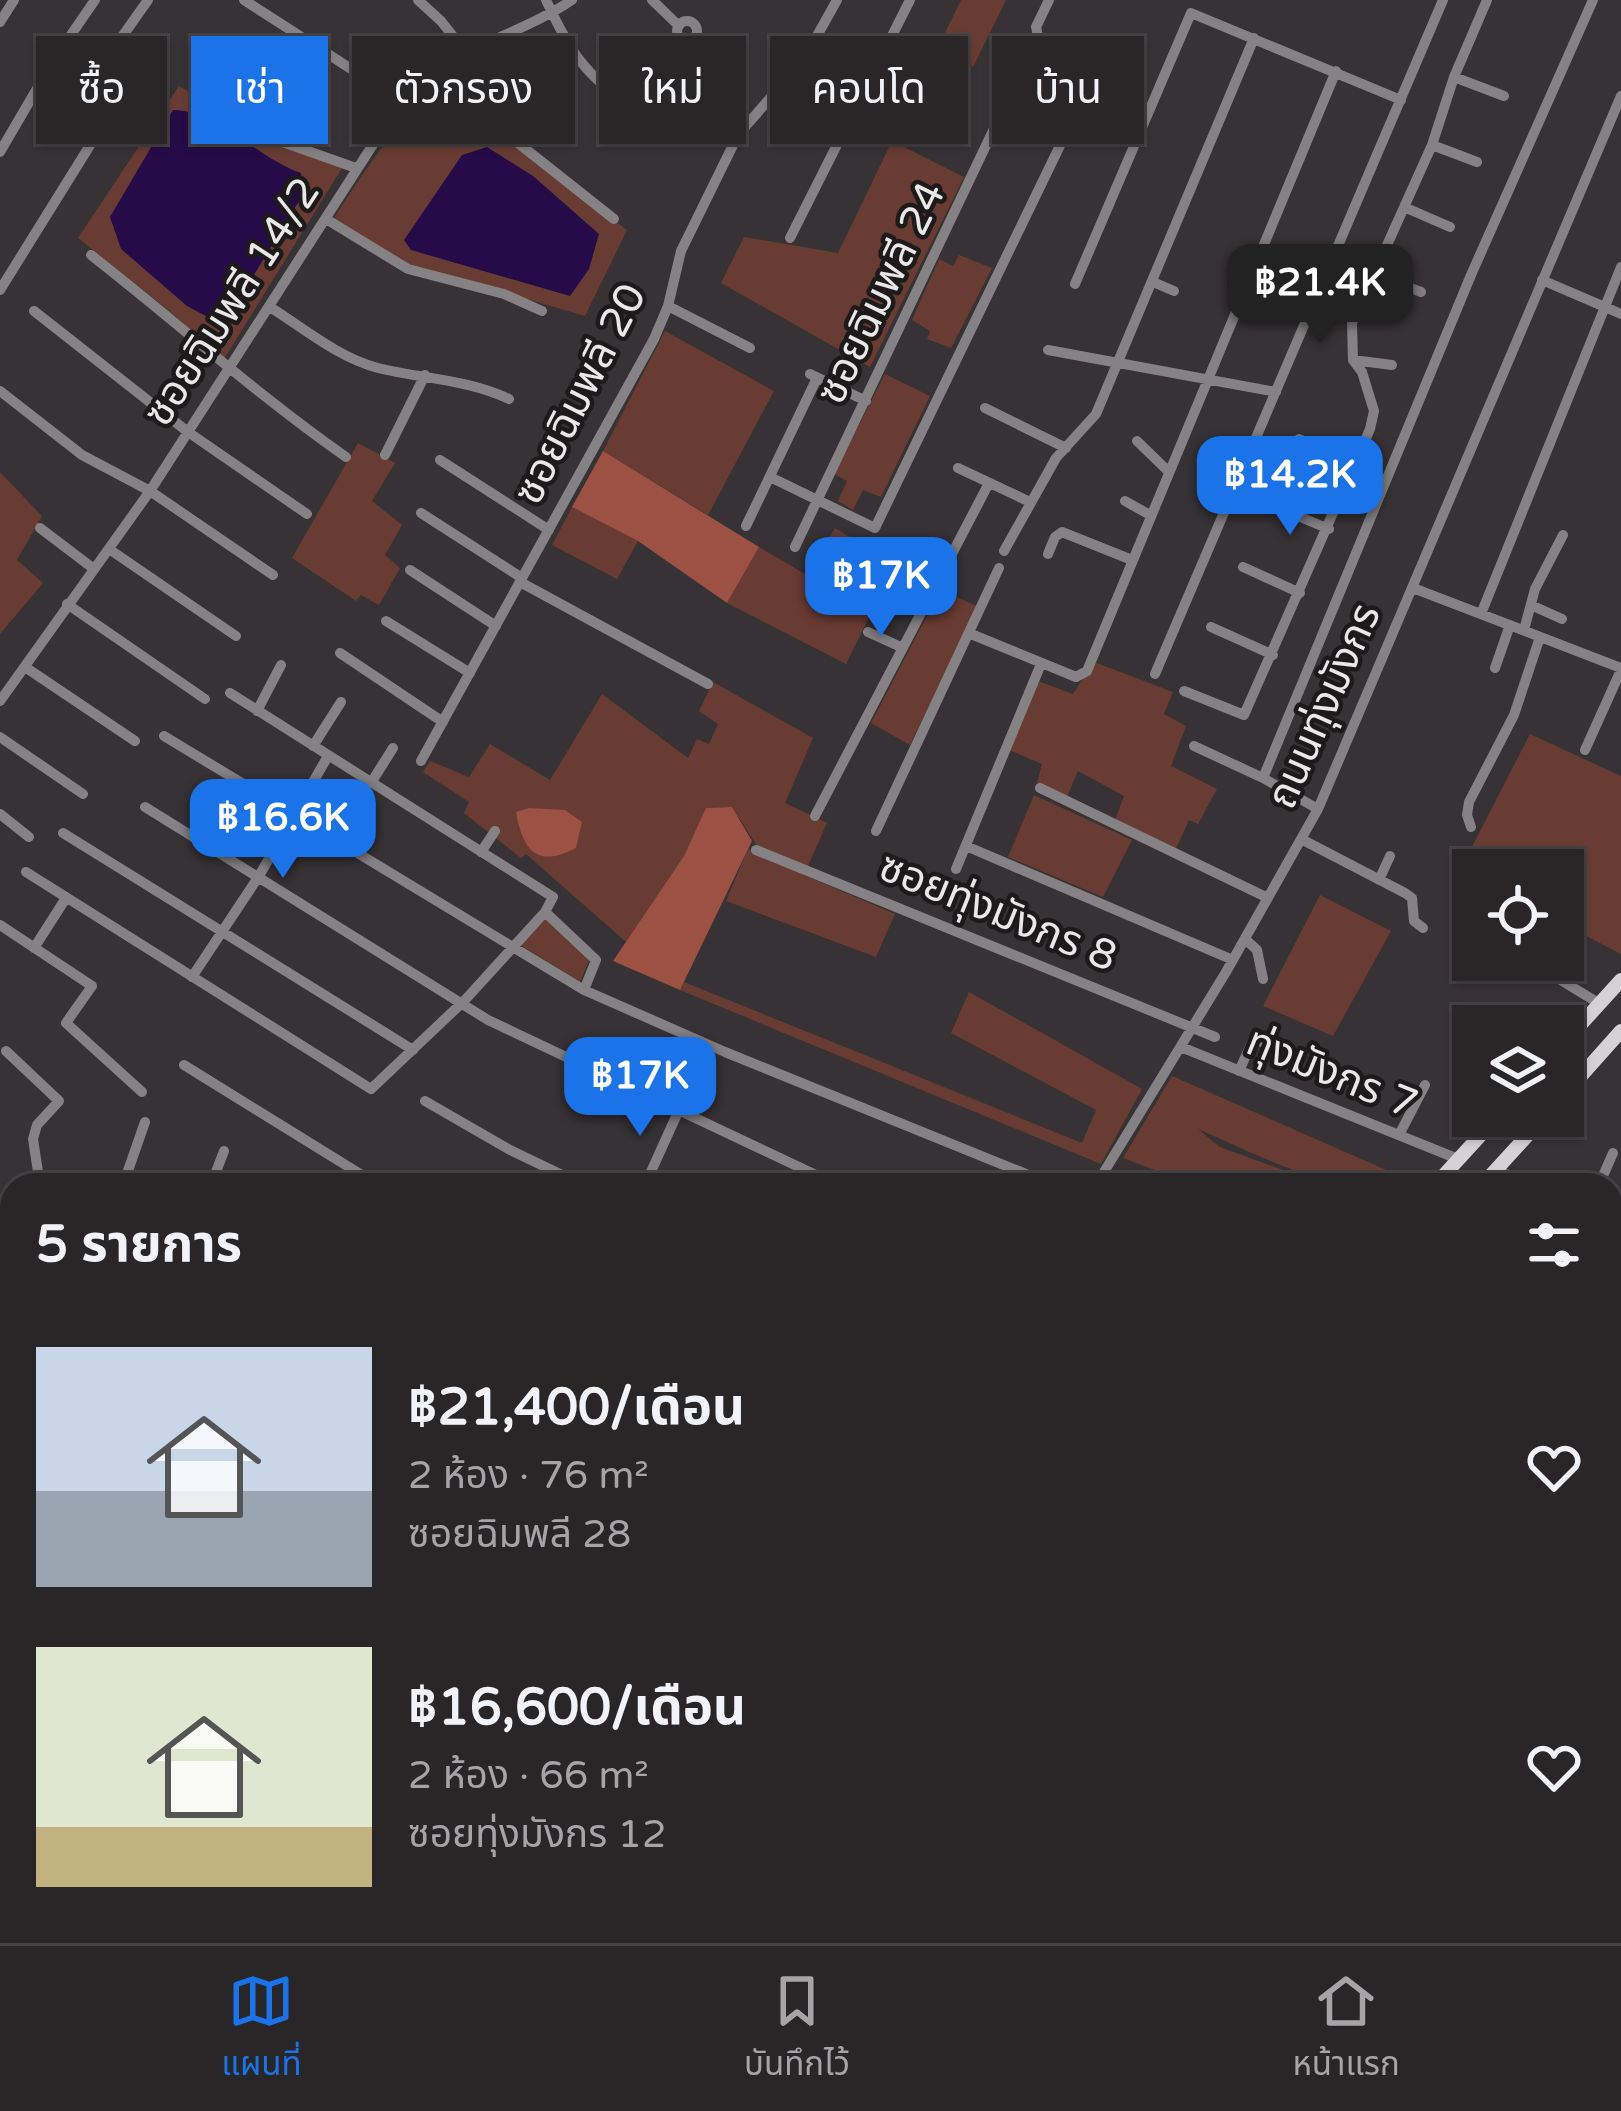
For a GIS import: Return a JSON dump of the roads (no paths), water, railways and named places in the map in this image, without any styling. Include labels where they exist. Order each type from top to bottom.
[{"type":"main road","points":[[1584,1021],[1621,980]]},
{"type":"main road","points":[[1584,1078],[1614,1052],[1621,1031]]},
{"type":"main road","points":[[1446,1173],[1479,1137]]},
{"type":"main road","points":[[1493,1173],[1526,1137]]},
{"type":"street","points":[[0,22],[14,0]]},
{"type":"street","points":[[70,36],[95,0]]},
{"type":"street","points":[[0,290],[97,134],[73,106],[148,0]]},
{"type":"street","points":[[244,0],[352,70]]},
{"type":"street","points":[[418,0],[450,36]]},
{"type":"street","points":[[546,0],[574,58],[599,80]]},
{"type":"street","name":"ซอยฉิมพลี 14/2","points":[[505,36],[572,0]]},
{"type":"street","points":[[652,0],[679,26]]},
{"type":"street","name":"ซอยฉิมพลี 20","points":[[421,761],[654,339],[668,306],[681,250],[738,134],[804,59],[837,0]]},
{"type":"street","points":[[790,238],[910,0]]},
{"type":"street","name":"ซอยฉิมพลี 24","points":[[795,548],[1038,35],[1036,26],[1049,0]]},
{"type":"street","points":[[1155,674],[1443,0]]},
{"type":"street","points":[[1184,691],[1244,715],[1329,529],[1374,411],[1362,372],[1353,360],[1352,322],[1432,145],[1487,0]]},
{"type":"street","points":[[1263,778],[1471,275],[1593,0]]},
{"type":"street","points":[[1076,284],[1191,13],[1401,100]]},
{"type":"street","points":[[1004,551],[1066,448],[1096,414],[1254,38]]},
{"type":"street","points":[[971,634],[1083,676],[1336,71]]},
{"type":"street","points":[[1454,77],[1504,96]]},
{"type":"street","points":[[0,152],[36,90]]},
{"type":"street","name":"ถนนทุ่งมังกร","points":[[1103,1173],[1318,809],[1621,96]]},
{"type":"street","points":[[288,144],[356,168]]},
{"type":"street","name":"ซอยฉิมพลี 14/2","points":[[0,701],[150,491],[372,144]]},
{"type":"street","points":[[519,144],[614,219]]},
{"type":"street","points":[[770,476],[875,528],[1061,144]]},
{"type":"street","points":[[1432,145],[1478,162]]},
{"type":"street","points":[[1404,207],[1450,227]]},
{"type":"street","points":[[326,219],[398,264],[504,294],[542,311]]},
{"type":"street","points":[[91,255],[276,408],[346,457]]},
{"type":"street","points":[[1481,614],[1621,267]]},
{"type":"street","points":[[1374,274],[1421,292]]},
{"type":"street","points":[[1542,280],[1621,314]]},
{"type":"street","points":[[1153,282],[1174,290]]},
{"type":"street","points":[[668,306],[750,348]]},
{"type":"street","points":[[270,307],[376,368],[466,384],[509,399]]},
{"type":"street","points":[[34,311],[188,432],[307,514]]},
{"type":"street","points":[[1048,350],[1276,392]]},
{"type":"street","points":[[1353,360],[1392,364]]},
{"type":"street","points":[[385,455],[425,375]]},
{"type":"street","points":[[746,526],[813,376],[866,401]]},
{"type":"street","points":[[0,391],[82,455],[150,491],[273,575]]},
{"type":"street","points":[[985,408],[1066,448]]},
{"type":"street","points":[[1299,439],[1357,464]]},
{"type":"street","points":[[1137,441],[1168,472]]},
{"type":"street","points":[[440,460],[550,530]]},
{"type":"street","points":[[958,468],[1030,502]]},
{"type":"street","points":[[815,816],[989,483]]},
{"type":"street","points":[[1125,501],[1150,515]]},
{"type":"street","points":[[1269,504],[1329,529]]},
{"type":"street","points":[[421,513],[522,580],[708,684]]},
{"type":"street","points":[[40,528],[94,569]]},
{"type":"street","points":[[1048,554],[1062,532],[1132,560]]},
{"type":"street","points":[[944,533],[959,541]]},
{"type":"street","points":[[1524,630],[1539,578],[1563,535]]},
{"type":"street","points":[[109,549],[236,636]]},
{"type":"street","points":[[1243,567],[1300,592]]},
{"type":"street","points":[[877,831],[999,568]]},
{"type":"street","points":[[410,570],[496,626]]},
{"type":"street","points":[[1412,588],[1621,669],[1585,750]]},
{"type":"street","points":[[67,604],[205,699]]},
{"type":"street","points":[[1531,605],[1562,619]]},
{"type":"street","points":[[386,621],[470,674]]},
{"type":"street","points":[[1495,668],[1510,625]]},
{"type":"street","points":[[1211,627],[1273,655]]},
{"type":"street","points":[[868,632],[903,648]]},
{"type":"street","points":[[1471,827],[1469,802],[1514,715],[1540,637]]},
{"type":"street","points":[[340,653],[443,722]]},
{"type":"street","points":[[956,869],[1041,664]]},
{"type":"street","points":[[257,711],[281,665]]},
{"type":"street","points":[[25,667],[135,741]]},
{"type":"street","points":[[26,872],[371,1089],[461,1004],[545,912],[553,897],[230,693]]},
{"type":"street","points":[[313,746],[341,702]]},
{"type":"street","points":[[164,736],[584,990],[1023,1173]]},
{"type":"street","points":[[0,737],[82,794]]},
{"type":"street","points":[[1194,746],[1318,809]]},
{"type":"street","points":[[371,783],[393,748]]},
{"type":"street","points":[[192,976],[259,876],[328,756]]},
{"type":"street","points":[[1040,788],[1268,898]]},
{"type":"street","points":[[145,806],[461,1004],[811,1173]]},
{"type":"street","points":[[0,814],[29,837]]},
{"type":"street","points":[[481,852],[495,831]]},
{"type":"street","points":[[63,833],[413,1050]]},
{"type":"street","points":[[1301,839],[1412,898],[1412,917],[1423,928]]},
{"type":"street","points":[[966,846],[1233,960]]},
{"type":"street","name":"ซอยทุ่งมังกร 8","points":[[756,850],[1215,1037]]},
{"type":"street","points":[[1378,880],[1390,856]]},
{"type":"street","points":[[34,948],[67,898]]},
{"type":"street","points":[[545,912],[596,960],[584,990]]},
{"type":"street","points":[[0,925],[92,986],[66,1023],[142,1092]]},
{"type":"street","points":[[1245,939],[1257,950],[1263,979]]},
{"type":"street","points":[[1562,981],[1600,1004]]},
{"type":"street","points":[[1239,1071],[1253,1040],[1268,1043]]},
{"type":"street","name":"ทุ่งมังกร 7","points":[[1181,1047],[1459,1159]]},
{"type":"street","points":[[6,1051],[58,1101],[37,1125],[33,1139],[38,1173]]},
{"type":"street","points":[[184,1065],[360,1173]]},
{"type":"street","points":[[1399,1135],[1425,1084]]},
{"type":"street","points":[[425,1101],[558,1173]]},
{"type":"street","points":[[650,1173],[678,1112]]},
{"type":"street","points":[[127,1173],[145,1122]]},
{"type":"street","points":[[216,1173],[224,1150]]},
{"type":"street","points":[[1604,1173],[1613,1153]]},
{"type":"street","points":[[1496,1170],[1503,1173]]}]
